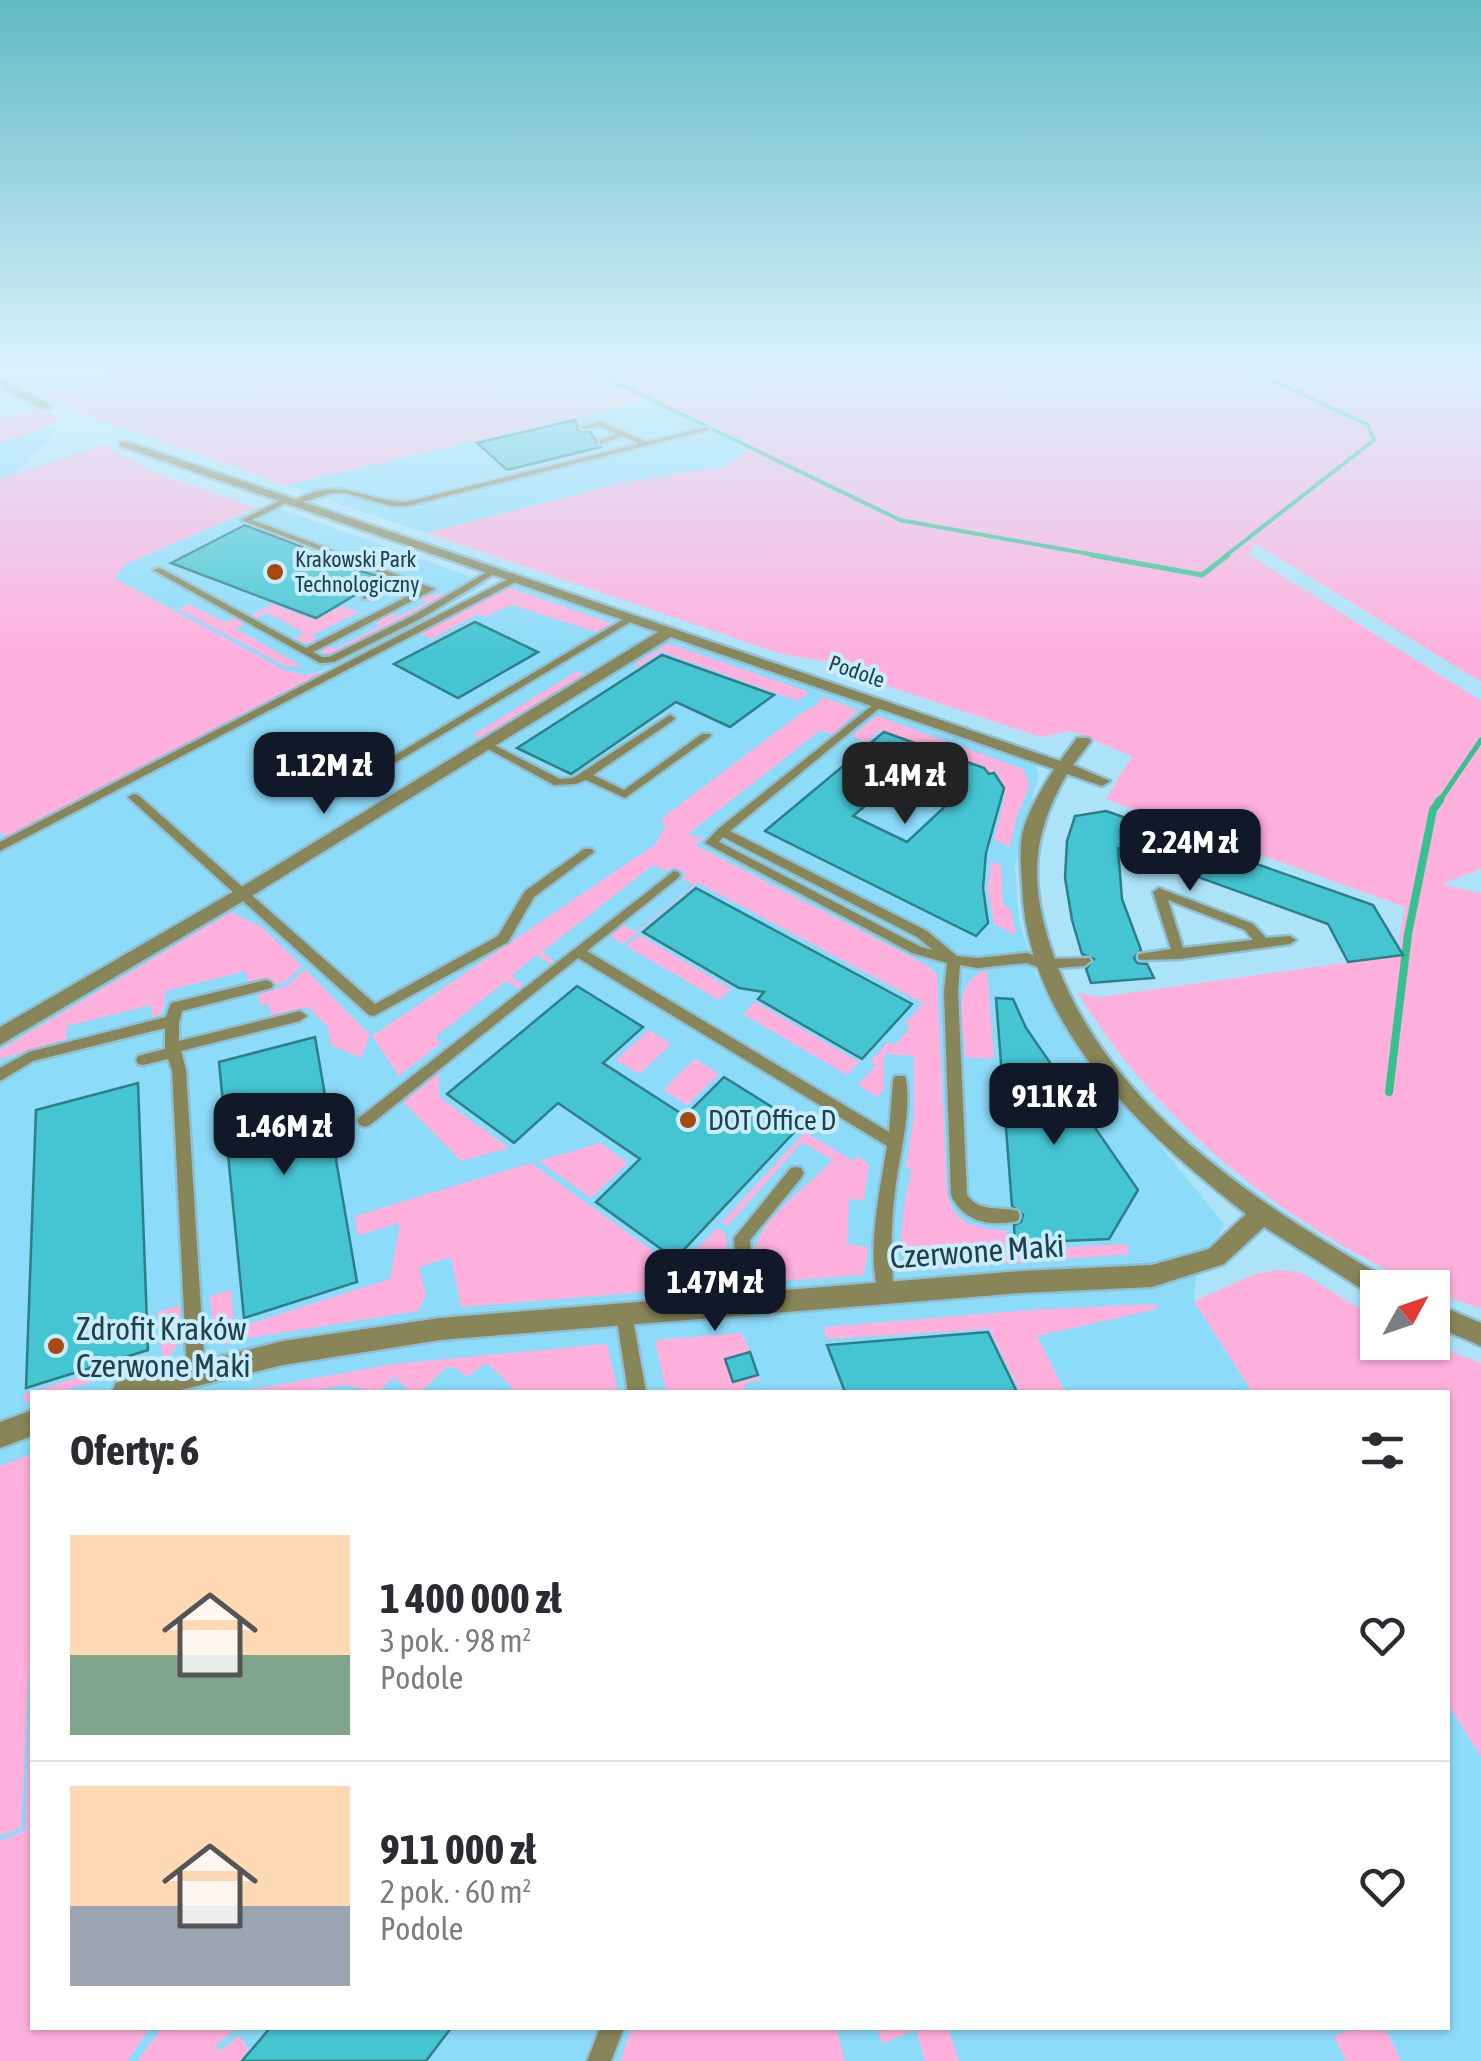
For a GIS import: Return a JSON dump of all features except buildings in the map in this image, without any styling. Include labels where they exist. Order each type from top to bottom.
[{"type":"street","name":"Podole","points":[[181,463],[1102,780]]},
{"type":"street","points":[[0,1037],[244,893],[670,630]]},
{"type":"street","points":[[1083,741],[1062,767],[1040,808],[1029,842],[1029,879],[1044,964],[1088,1045],[1136,1104],[1186,1155],[1262,1214],[1360,1275]]},
{"type":"street","name":"Czerwone Maki","points":[[132,1390],[371,1337],[886,1292],[1166,1273],[1216,1256],[1262,1214]]},
{"type":"street","points":[[1450,1321],[1481,1335]]},
{"type":"street","points":[[0,1434],[30,1424]]},
{"type":"lane","points":[[306,652],[430,589],[245,520],[335,490],[362,493],[390,504],[409,503],[569,463]]},
{"type":"lane","points":[[299,503],[335,490]]},
{"type":"lane","points":[[157,570],[320,660],[344,657],[495,570]]},
{"type":"lane","points":[[0,847],[516,578]]},
{"type":"lane","points":[[366,598],[404,580]]},
{"type":"lane","points":[[334,795],[632,618]]},
{"type":"lane","points":[[879,702],[711,843],[814,892],[918,950],[977,963],[1027,958],[1044,964],[1084,960]]},
{"type":"lane","points":[[486,745],[558,783],[585,775],[670,718]]},
{"type":"lane","points":[[585,775],[624,796],[706,736]]},
{"type":"lane","points":[[134,796],[374,1011],[503,939],[529,894],[588,852]]},
{"type":"lane","points":[[722,832],[922,934],[954,960]]},
{"type":"lane","points":[[365,1121],[674,874]]},
{"type":"lane","points":[[1179,954],[1158,892],[1249,926],[1263,943]]},
{"type":"lane","points":[[1144,957],[1290,940]]},
{"type":"lane","points":[[578,952],[894,1143]]},
{"type":"lane","points":[[954,960],[951,992],[960,1201],[971,1212],[1012,1216]]},
{"type":"lane","points":[[196,1373],[180,1070],[172,1050],[170,1020],[176,1007],[266,985]]},
{"type":"lane","points":[[144,1060],[300,1016]]},
{"type":"lane","points":[[0,1075],[28,1057],[170,1020]]},
{"type":"lane","points":[[886,1292],[882,1250],[900,1121],[900,1080]]},
{"type":"lane","points":[[746,1304],[742,1238],[796,1173]]},
{"type":"lane","points":[[624,1314],[636,1390]]},
{"type":"lane","points":[[599,2061],[611,2030]]},
{"type":"shaded area","points":[[0,463],[25,463],[14,475],[0,479]]},
{"type":"shaded area","points":[[48,463],[137,463],[256,508],[126,564],[114,578],[286,671],[306,675],[324,672],[8,838],[0,832],[0,479]]},
{"type":"shaded area","points":[[224,463],[379,463],[285,485]]},
{"type":"shaded area","points":[[378,463],[731,463],[617,484],[426,533],[285,485]]},
{"type":"shaded area","points":[[731,463],[1481,463],[1481,682],[1256,544],[1248,554],[1481,701],[1481,869],[1442,884],[1481,894],[1481,1309],[1450,1297],[1450,1270],[1389,1270],[1308,1224],[1254,1186],[1156,1097],[1114,1047],[1078,993],[1099,997],[1402,955],[1399,938],[1405,907],[1106,799],[1132,756],[1071,731],[1040,737],[848,673],[853,666],[782,654],[426,533],[617,484]]},
{"type":"shaded area","points":[[267,504],[488,583],[348,663],[306,675],[286,671],[114,578],[126,564]]},
{"type":"shaded area","points":[[515,581],[1036,766],[1039,775],[1015,865],[1019,921],[1036,974],[1072,1038],[1224,1224],[1216,1242],[1198,1256],[1194,1301],[1251,1390],[30,1390],[30,2030],[1450,2030],[1450,1707],[1481,1757],[1481,2061],[0,2061],[0,833],[8,838],[68,817]]},
{"type":"shaded area","points":[[507,587],[614,624],[597,632],[512,605],[484,617],[478,614],[431,639],[420,633]]},
{"type":"shaded area","points":[[454,592],[337,656],[321,652],[326,645],[335,649],[380,626],[373,621],[389,613],[397,617],[427,602],[420,598]]},
{"type":"shaded area","points":[[189,604],[225,622],[236,618],[245,623],[236,629],[302,666],[287,667],[178,609]]},
{"type":"shaded area","points":[[273,604],[315,620],[342,606],[369,616],[357,613],[311,636],[318,641],[305,643],[295,639],[304,633],[267,613],[256,618],[252,615]]},
{"type":"shaded area","points":[[668,644],[809,692],[798,701],[662,652],[638,667],[633,665]]},
{"type":"shaded area","points":[[577,671],[585,675],[479,738],[473,735]]},
{"type":"shaded area","points":[[822,697],[858,710],[833,735],[821,730],[688,834],[696,838],[705,836],[695,845],[925,964],[937,974],[947,1192],[954,1212],[968,1223],[1007,1231],[1009,1250],[1127,1244],[1129,1254],[913,1271],[906,1262],[901,1237],[911,1169],[906,1167],[914,1115],[914,1056],[884,1054],[884,1091],[879,1098],[858,1085],[876,1065],[870,1062],[888,1042],[895,1045],[910,1028],[905,1024],[923,1003],[698,883],[623,944],[610,936],[623,925],[636,932],[694,885],[682,878],[686,873],[673,867],[666,871],[653,865],[542,952],[554,961],[550,964],[537,955],[511,976],[523,985],[519,989],[506,981],[435,1037],[441,1043],[399,1076],[372,1036],[656,844],[665,827],[661,819],[817,705]]},
{"type":"shaded area","points":[[877,716],[1023,769],[1030,785],[1016,818],[1010,847],[994,840],[1005,795],[995,781],[1001,779],[995,771],[880,731],[865,742],[852,736]]},
{"type":"shaded area","points":[[991,861],[1001,865],[1003,904],[1011,911],[1016,935],[994,924],[988,889]]},
{"type":"shaded area","points":[[231,912],[263,928],[302,966],[285,982],[267,987],[265,978],[248,983],[246,971],[165,991],[165,1003],[158,1016],[153,1018],[151,1005],[67,1026],[66,1039],[0,1059],[0,1050]]},
{"type":"shaded area","points":[[639,935],[731,989],[719,1000],[626,946]]},
{"type":"shaded area","points":[[305,969],[370,1035],[361,1058],[331,1045],[328,1027],[308,1007],[271,1016],[269,1004],[260,1006],[259,994],[287,986]]},
{"type":"shaded area","points":[[987,970],[994,1059],[965,1057],[964,994],[975,976]]},
{"type":"shaded area","points":[[755,1002],[859,1062],[847,1075],[743,1014]]},
{"type":"shaded area","points":[[649,1030],[671,1044],[639,1074],[616,1060]]},
{"type":"shaded area","points":[[695,1059],[719,1074],[687,1105],[663,1090]]},
{"type":"shaded area","points":[[439,1073],[439,1097],[509,1148],[461,1161],[403,1102]]},
{"type":"shaded area","points":[[805,1132],[853,1161],[858,1156],[869,1164],[864,1200],[849,1199],[847,1244],[868,1247],[864,1275],[764,1282],[755,1265],[755,1248],[763,1231],[832,1160],[802,1142],[727,1226],[722,1222]]},
{"type":"shaded area","points":[[600,1143],[628,1163],[591,1198],[539,1161]]},
{"type":"shaded area","points":[[531,1163],[671,1264],[645,1292],[461,1307],[451,1257],[419,1267],[426,1295],[418,1311],[247,1338],[245,1325],[390,1279],[400,1223],[358,1235],[355,1216]]},
{"type":"shaded area","points":[[717,1228],[726,1234],[729,1275],[724,1286],[707,1287],[683,1264]]},
{"type":"shaded area","points":[[1277,1270],[1300,1272],[1360,1309],[1360,1360],[1450,1360],[1450,1352],[1481,1363],[1481,1757],[1450,1707],[1450,1390],[1251,1390],[1194,1301],[1255,1274]]},
{"type":"shaded area","points":[[231,1290],[235,1339],[224,1345],[213,1328],[210,1296]]},
{"type":"shaded area","points":[[1155,1304],[1157,1309],[1037,1336],[1064,1390],[1019,1390],[989,1329],[826,1339],[824,1327]]},
{"type":"shaded area","points":[[180,1305],[177,1343],[163,1361],[157,1312]]},
{"type":"shaded area","points":[[742,1333],[750,1352],[726,1359],[733,1382],[758,1375],[760,1379],[744,1384],[746,1390],[666,1390],[655,1340]]},
{"type":"shaded area","points":[[607,1344],[618,1390],[509,1390],[512,1387],[487,1363],[466,1377],[455,1367],[446,1368],[422,1390],[409,1390],[394,1377],[379,1390],[344,1385],[316,1390],[248,1390],[393,1364]]},
{"type":"shaded area","points":[[148,1356],[145,1366],[65,1390],[37,1390]]},
{"type":"shaded area","points":[[30,1455],[30,1655],[21,1828],[0,1836],[0,1466]]},
{"type":"shaded area","points":[[30,1705],[30,2030],[149,2030],[127,2061],[0,2061],[0,1841],[25,1831]]},
{"type":"shaded area","points":[[160,2030],[234,2030],[216,2045],[218,2052],[239,2036],[249,2049],[239,2061],[137,2061]]},
{"type":"shaded area","points":[[631,2030],[839,2030],[845,2061],[620,2061]]},
{"type":"shaded area","points":[[878,2030],[914,2030],[882,2044]]},
{"type":"shaded area","points":[[916,2030],[949,2030],[959,2061],[925,2061]]},
{"type":"shaded area","points":[[1349,2030],[1386,2030],[1401,2061],[1346,2061],[1334,2036]]},
{"type":"waterway","points":[[783,463],[900,520],[1106,557]]},
{"type":"waterway","points":[[1224,557],[1344,463]]},
{"type":"waterway","points":[[1092,555],[1202,575],[1228,555]]},
{"type":"waterway","points":[[1438,803],[1481,740]]},
{"type":"waterway","points":[[1389,1092],[1408,934],[1433,810],[1440,800]]},
{"type":"place","name":"Krakowski Park Technologiczny","points":[[275,572]]},
{"type":"place","name":"DOT Office D","points":[[688,1120]]},
{"type":"place","name":"Zdrofit Kraków Czerwone Maki","points":[[56,1346]]}]
